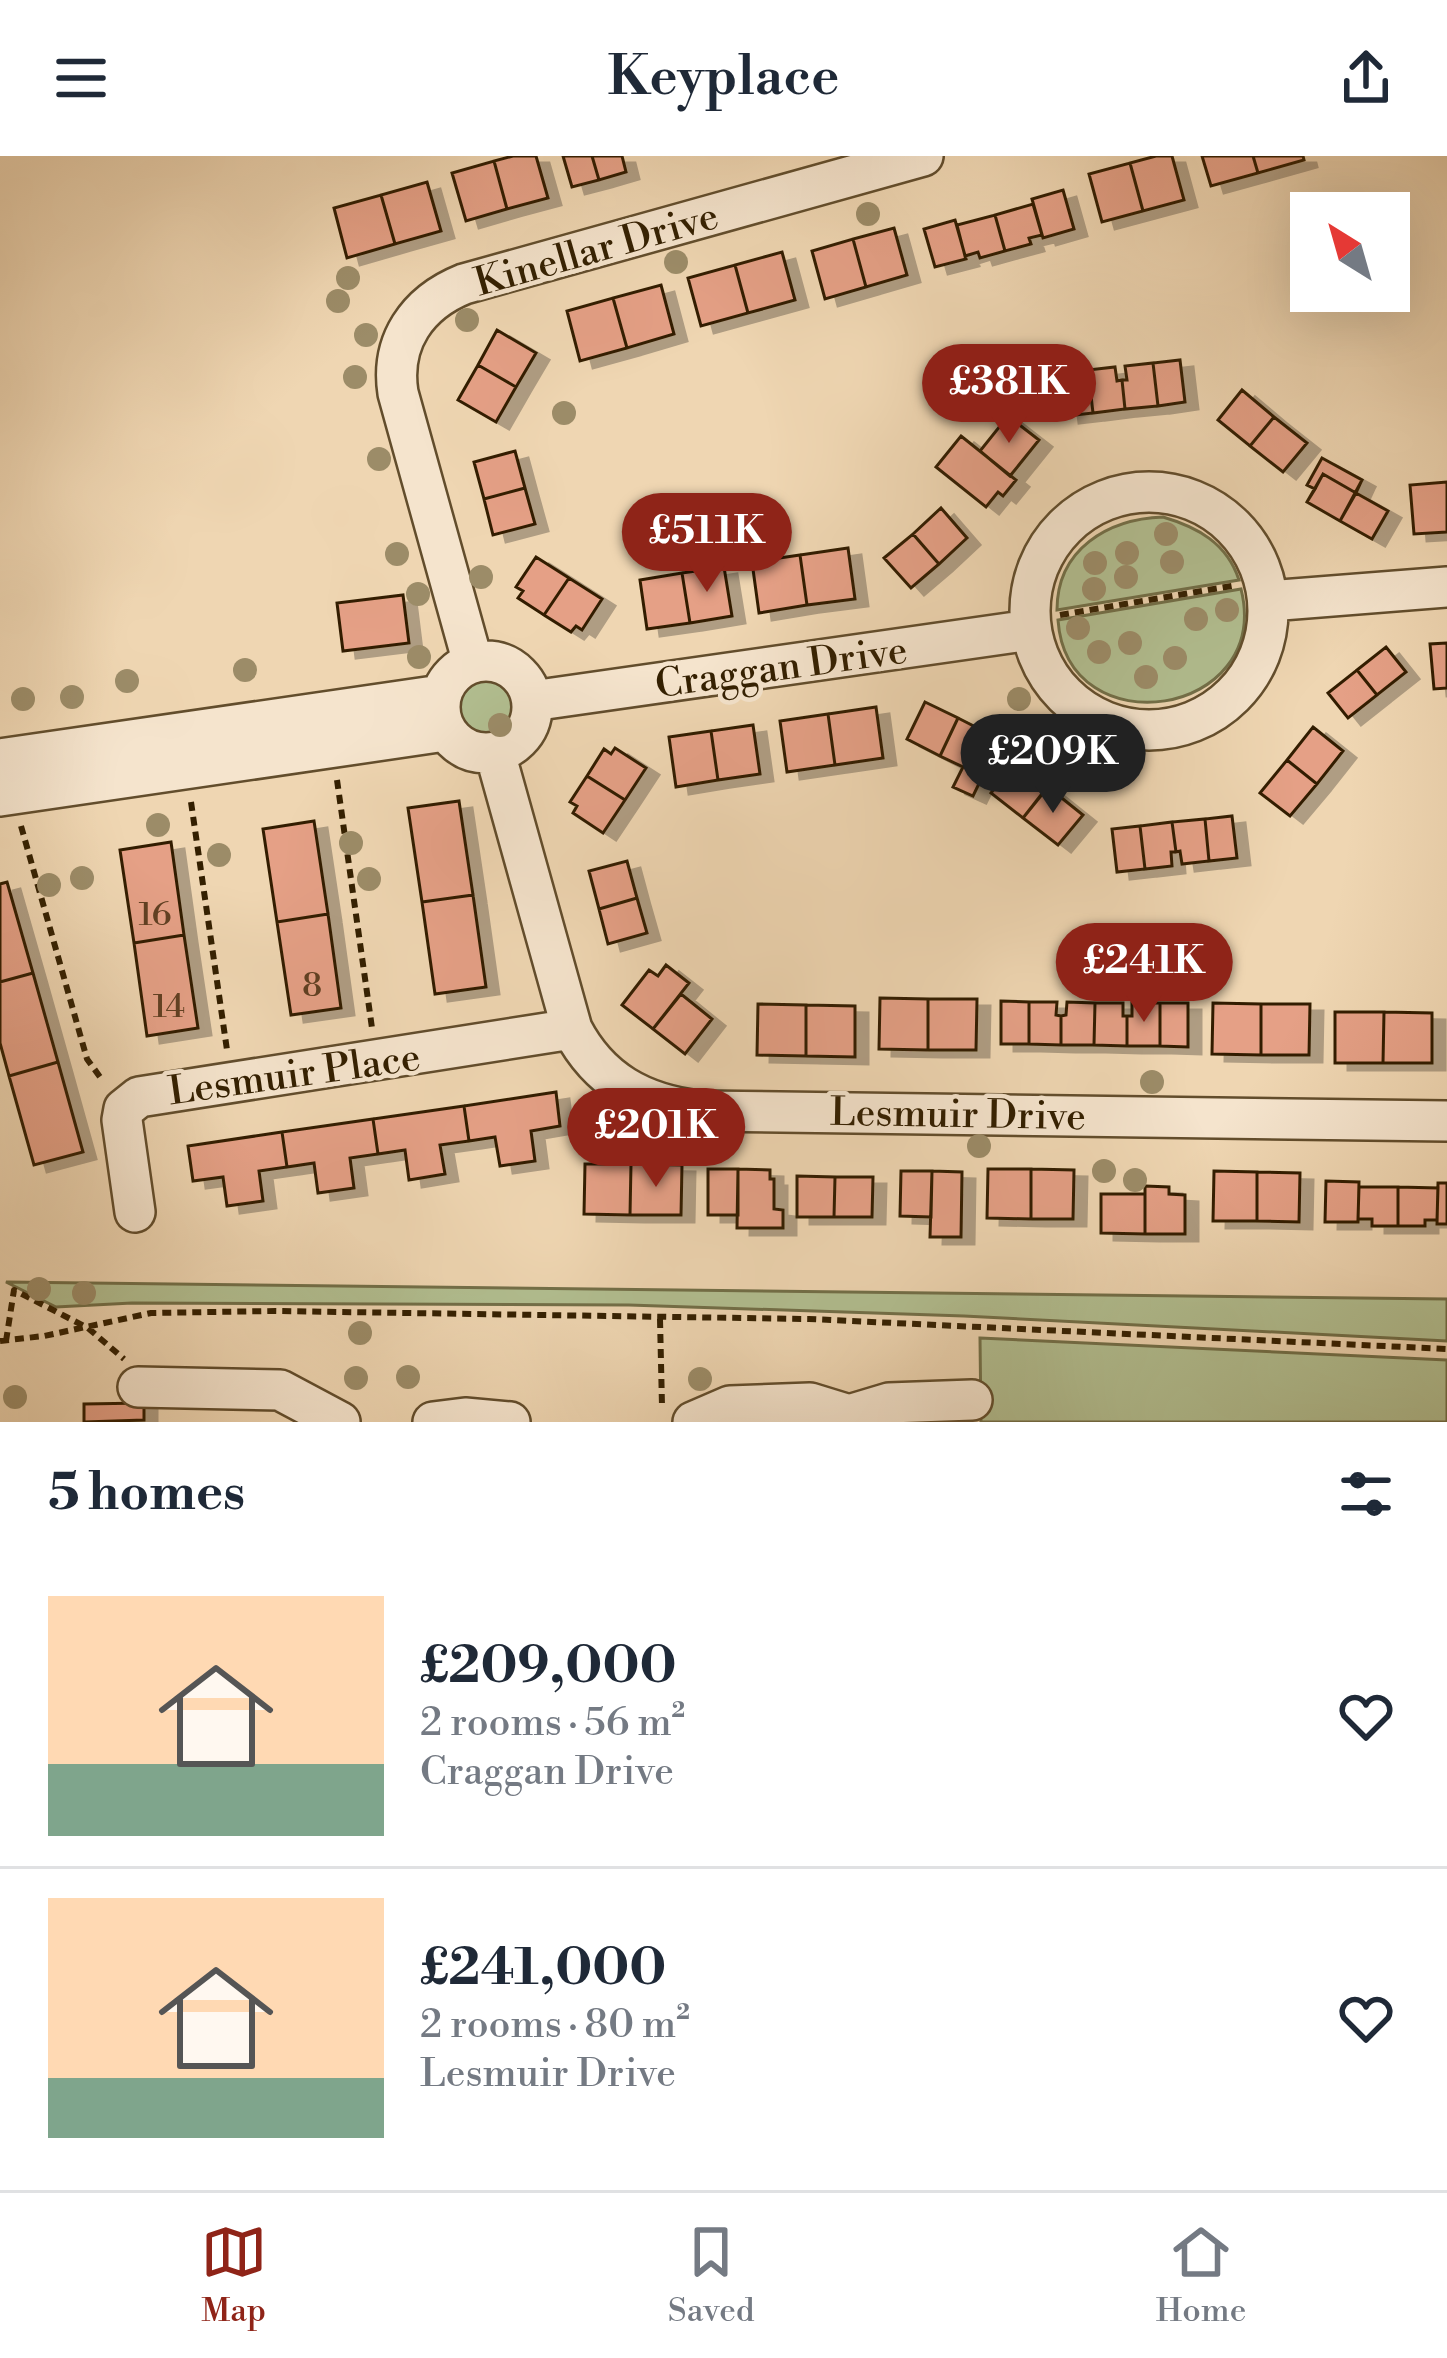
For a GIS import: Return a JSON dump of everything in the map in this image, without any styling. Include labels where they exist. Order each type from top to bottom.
[{"type":"street","name":"Kinellar Drive","points":[[473,662],[398,393],[397,363],[413,320],[434,299],[464,284],[923,156]]},
{"type":"street","points":[[1135,491],[1167,491],[1198,501],[1226,518],[1247,541],[1262,569],[1269,601],[1261,650],[1237,693],[1210,714],[1179,727],[1147,731],[1114,726],[1084,711],[1058,690],[1040,662],[1030,630],[1037,567],[1053,538],[1076,515],[1135,491]]},
{"type":"street","points":[[1269,601],[1447,587]]},
{"type":"street","name":"Craggan Drive","points":[[532,701],[1030,630]]},
{"type":"street","points":[[473,662],[512,668],[522,677],[532,701],[532,716],[519,740],[495,753],[466,750],[443,713],[454,674],[473,662]]},
{"type":"street","points":[[5,782],[186,769],[332,748],[443,713]]},
{"type":"street","points":[[5,782],[443,713]]},
{"type":"street","name":"Lesmuir Drive","points":[[495,753],[572,1029],[591,1060],[647,1100],[699,1111],[1447,1121]]},
{"type":"street","name":"Lesmuir Place","points":[[135,1212],[122,1131],[124,1108],[139,1097],[572,1029]]},
{"type":"street","points":[[138,1387],[230,1405],[292,1394],[340,1422]]},
{"type":"street","points":[[693,1422],[730,1406],[809,1403],[849,1415],[889,1403],[972,1400]]},
{"type":"street","points":[[434,1422],[464,1418],[510,1422]]},
{"type":"path","points":[[1030,630],[1057,615],[1240,584],[1269,601]]},
{"type":"path","points":[[332,748],[377,1061]]},
{"type":"path","points":[[186,769],[232,1083]]},
{"type":"path","points":[[5,782],[87,1059],[124,1108]]},
{"type":"path","points":[[0,1284],[88,1328]]},
{"type":"path","points":[[14,1290],[3,1341],[152,1313],[275,1311],[809,1319],[1447,1348]]},
{"type":"path","points":[[660,1319],[662,1422]]},
{"type":"green space","points":[[1163,517],[1219,546],[1239,580],[1057,610],[1066,570],[1089,541],[1123,524]]},
{"type":"green space","points":[[1241,589],[1243,632],[1227,666],[1200,689],[1165,701],[1128,701],[1095,688],[1070,661],[1058,620]]},
{"type":"green space","points":[[484,677],[505,686],[514,707],[505,728],[484,737],[463,728],[454,707],[463,686]]},
{"type":"green space","points":[[6,1282],[1447,1299],[1447,1341],[964,1316],[629,1305],[132,1303],[56,1307]]},
{"type":"green space","points":[[980,1338],[1447,1360],[1447,1422],[981,1422]]},
{"type":"building","points":[[536,156],[548,198],[507,209],[494,161]]},
{"type":"building","points":[[563,156],[592,156],[599,180],[572,187]]},
{"type":"building","points":[[592,156],[622,156],[626,172],[599,180]]},
{"type":"building","points":[[1172,156],[1184,200],[1143,211],[1130,163]]},
{"type":"building","points":[[1202,156],[1253,156],[1258,173],[1211,186]]},
{"type":"building","points":[[1253,156],[1303,156],[1304,160],[1258,173]]},
{"type":"building","points":[[494,161],[507,209],[466,221],[452,173]]},
{"type":"building","points":[[1130,163],[1143,211],[1102,222],[1089,174]]},
{"type":"building","points":[[427,182],[441,231],[395,244],[381,195]]},
{"type":"building","points":[[1063,190],[1074,229],[1043,238],[1032,199]]},
{"type":"building","points":[[381,195],[395,244],[347,258],[334,208]]},
{"type":"building","points":[[1033,204],[1042,235],[1029,238],[1031,244],[1005,251],[995,215]]},
{"type":"building","points":[[995,215],[1005,251],[980,258],[978,252],[965,256],[957,225]]},
{"type":"building","points":[[955,220],[966,259],[935,267],[924,229]]},
{"type":"building","points":[[894,228],[907,275],[866,287],[853,239]]},
{"type":"building","points":[[853,239],[866,287],[825,299],[812,251]]},
{"type":"building","points":[[782,252],[795,300],[748,313],[735,265]]},
{"type":"building","points":[[735,265],[748,313],[701,326],[688,278]]},
{"type":"building","points":[[661,285],[674,334],[627,348],[613,298]]},
{"type":"building","points":[[613,298],[627,348],[580,361],[567,311]]},
{"type":"building","points":[[497,330],[536,353],[516,387],[478,365]]},
{"type":"building","points":[[1180,360],[1185,402],[1158,406],[1153,363]]},
{"type":"building","points":[[1153,363],[1158,406],[1125,409],[1125,366]]},
{"type":"building","points":[[478,365],[516,387],[496,422],[458,400]]},
{"type":"building","points":[[1115,367],[1117,381],[1122,380],[1125,409],[1093,413],[1088,370]]},
{"type":"building","points":[[1088,370],[1093,413],[1066,416],[1061,374]]},
{"type":"building","points":[[1242,390],[1274,417],[1250,446],[1218,420]]},
{"type":"building","points":[[1008,416],[1039,440],[1010,476],[980,451]]},
{"type":"building","points":[[1274,417],[1307,443],[1283,472],[1250,446]]},
{"type":"building","points":[[961,436],[1016,480],[986,507],[936,467]]},
{"type":"building","points":[[515,451],[525,488],[484,499],[474,462]]},
{"type":"building","points":[[1322,458],[1362,480],[1356,493],[1323,474],[1315,489],[1307,485]]},
{"type":"building","points":[[1322,458],[1362,480],[1340,521],[1307,502],[1315,489],[1307,485]]},
{"type":"building","points":[[1323,474],[1356,493],[1340,521],[1307,502]]},
{"type":"building","points":[[1447,482],[1447,532],[1414,534],[1410,485]]},
{"type":"building","points":[[525,488],[535,524],[493,535],[484,499]]},
{"type":"building","points":[[1356,493],[1388,511],[1372,539],[1340,521]]},
{"type":"building","points":[[941,508],[967,538],[939,564],[913,534]]},
{"type":"building","points":[[913,534],[939,564],[911,588],[884,558]]},
{"type":"building","points":[[848,548],[855,599],[807,605],[800,555]]},
{"type":"building","points":[[800,555],[807,605],[759,613],[752,562]]},
{"type":"building","points":[[536,557],[569,578],[544,615],[518,598],[523,591],[516,587]]},
{"type":"building","points":[[724,567],[732,616],[690,623],[682,573]]},
{"type":"building","points":[[682,573],[690,623],[647,629],[640,580]]},
{"type":"building","points":[[569,578],[602,599],[582,630],[576,626],[571,632],[544,615]]},
{"type":"building","points":[[403,595],[409,643],[343,651],[337,603]]},
{"type":"building","points":[[1447,643],[1447,688],[1434,689],[1430,644]]},
{"type":"building","points":[[1386,647],[1406,672],[1377,695],[1357,670]]},
{"type":"building","points":[[1357,670],[1377,695],[1348,718],[1328,693]]},
{"type":"building","points":[[925,702],[958,718],[940,756],[907,739]]},
{"type":"building","points":[[876,707],[883,758],[835,765],[828,714]]},
{"type":"building","points":[[828,714],[835,765],[787,772],[780,721]]},
{"type":"building","points":[[958,718],[993,736],[983,755],[991,759],[973,796],[953,787],[963,767],[940,756]]},
{"type":"building","points":[[753,725],[760,774],[718,780],[711,731]]},
{"type":"building","points":[[1313,727],[1343,751],[1317,784],[1287,760]]},
{"type":"building","points":[[711,731],[718,780],[676,787],[669,737]]},
{"type":"building","points":[[615,748],[646,768],[625,800],[587,776],[604,749],[611,754]]},
{"type":"building","points":[[1287,760],[1317,784],[1290,816],[1260,793]]},
{"type":"building","points":[[1015,762],[1029,772],[1034,767],[1052,781],[1023,818],[991,793]]},
{"type":"building","points":[[587,776],[625,800],[603,833],[573,813],[577,806],[570,802]]},
{"type":"building","points":[[1048,787],[1083,815],[1058,845],[1023,818]]},
{"type":"building","points":[[459,801],[473,895],[422,902],[408,808]]},
{"type":"building","points":[[1232,816],[1237,858],[1209,861],[1205,819]]},
{"type":"building","points":[[1205,819],[1209,861],[1182,864],[1172,822]]},
{"type":"building","points":[[314,821],[328,914],[277,922],[263,829]]},
{"type":"building","points":[[1172,822],[1176,852],[1171,852],[1172,866],[1145,869],[1140,826]]},
{"type":"building","points":[[1140,826],[1145,869],[1117,872],[1112,829]]},
{"type":"building","points":[[171,842],[184,935],[134,943],[120,850]]},
{"type":"building","points":[[627,861],[637,898],[599,909],[589,871]]},
{"type":"building","points":[[7,882],[33,973],[0,982],[0,884]]},
{"type":"building","points":[[473,895],[486,987],[435,994],[422,902]]},
{"type":"building","points":[[637,898],[647,933],[608,944],[599,909]]},
{"type":"building","points":[[328,914],[341,1008],[291,1015],[277,922]]},
{"type":"building","points":[[184,935],[198,1028],[147,1036],[134,943]]},
{"type":"building","points":[[666,965],[689,983],[653,1029],[622,1005],[649,970],[658,976]]},
{"type":"building","points":[[33,973],[58,1062],[9,1076],[0,1043],[0,982]]},
{"type":"building","points":[[681,994],[712,1019],[685,1054],[653,1029]]},
{"type":"building","points":[[880,998],[928,999],[928,1050],[879,1049]]},
{"type":"building","points":[[928,999],[977,999],[976,1050],[928,1050]]},
{"type":"building","points":[[1001,1001],[1029,1002],[1029,1044],[1001,1044]]},
{"type":"building","points":[[1029,1002],[1057,1002],[1061,1045],[1029,1044]]},
{"type":"building","points":[[1067,1002],[1095,1003],[1094,1045],[1061,1045],[1061,1016],[1066,1015]]},
{"type":"building","points":[[1095,1003],[1123,1003],[1127,1046],[1094,1045]]},
{"type":"building","points":[[1132,1003],[1160,1003],[1160,1046],[1127,1046]]},
{"type":"building","points":[[1160,1003],[1188,1003],[1188,1047],[1160,1046]]},
{"type":"building","points":[[1213,1003],[1261,1004],[1261,1055],[1212,1054]]},
{"type":"building","points":[[758,1004],[806,1005],[806,1056],[757,1055]]},
{"type":"building","points":[[1261,1004],[1310,1004],[1309,1055],[1261,1055]]},
{"type":"building","points":[[806,1005],[855,1006],[855,1057],[806,1056]]},
{"type":"building","points":[[1335,1012],[1384,1012],[1383,1063],[1335,1063]]},
{"type":"building","points":[[1384,1012],[1432,1013],[1432,1063],[1383,1063]]},
{"type":"building","points":[[58,1062],[83,1152],[34,1165],[9,1076]]},
{"type":"building","points":[[556,1092],[560,1126],[531,1131],[535,1161],[500,1166],[495,1137],[469,1141],[464,1106]]},
{"type":"building","points":[[464,1106],[469,1141],[440,1145],[445,1174],[409,1180],[405,1150],[378,1154],[373,1119]]},
{"type":"building","points":[[373,1119],[378,1154],[350,1158],[354,1188],[318,1193],[314,1163],[287,1167],[282,1132]]},
{"type":"building","points":[[282,1132],[287,1167],[259,1171],[263,1201],[227,1206],[223,1177],[193,1181],[188,1146]]},
{"type":"building","points":[[585,1164],[631,1164],[630,1215],[584,1214]]},
{"type":"building","points":[[631,1164],[682,1165],[681,1215],[630,1215]]},
{"type":"building","points":[[708,1169],[738,1169],[738,1215],[708,1215]]},
{"type":"building","points":[[738,1169],[770,1170],[774,1209],[783,1210],[783,1228],[737,1228]]},
{"type":"building","points":[[988,1169],[1031,1169],[1031,1219],[987,1218]]},
{"type":"building","points":[[1031,1169],[1074,1170],[1073,1219],[1031,1219]]},
{"type":"building","points":[[901,1171],[932,1171],[931,1217],[900,1216]]},
{"type":"building","points":[[932,1171],[962,1172],[961,1237],[930,1237]]},
{"type":"building","points":[[1214,1171],[1257,1172],[1257,1221],[1213,1221]]},
{"type":"building","points":[[1257,1172],[1300,1173],[1299,1222],[1257,1221]]},
{"type":"building","points":[[797,1176],[835,1177],[834,1217],[797,1217]]},
{"type":"building","points":[[835,1177],[873,1177],[872,1217],[834,1217]]},
{"type":"building","points":[[1326,1181],[1359,1182],[1358,1222],[1325,1222]]},
{"type":"building","points":[[1438,1183],[1447,1183],[1447,1224],[1437,1224]]},
{"type":"building","points":[[1145,1186],[1169,1187],[1169,1194],[1185,1195],[1185,1234],[1145,1234]]},
{"type":"building","points":[[1359,1187],[1398,1187],[1398,1226],[1372,1226],[1372,1219],[1358,1219]]},
{"type":"building","points":[[1398,1187],[1438,1188],[1437,1220],[1425,1220],[1425,1226],[1398,1226]]},
{"type":"building","points":[[1101,1194],[1145,1194],[1145,1234],[1101,1233]]},
{"type":"building","points":[[144,1403],[144,1420],[84,1422],[84,1404]]}]
